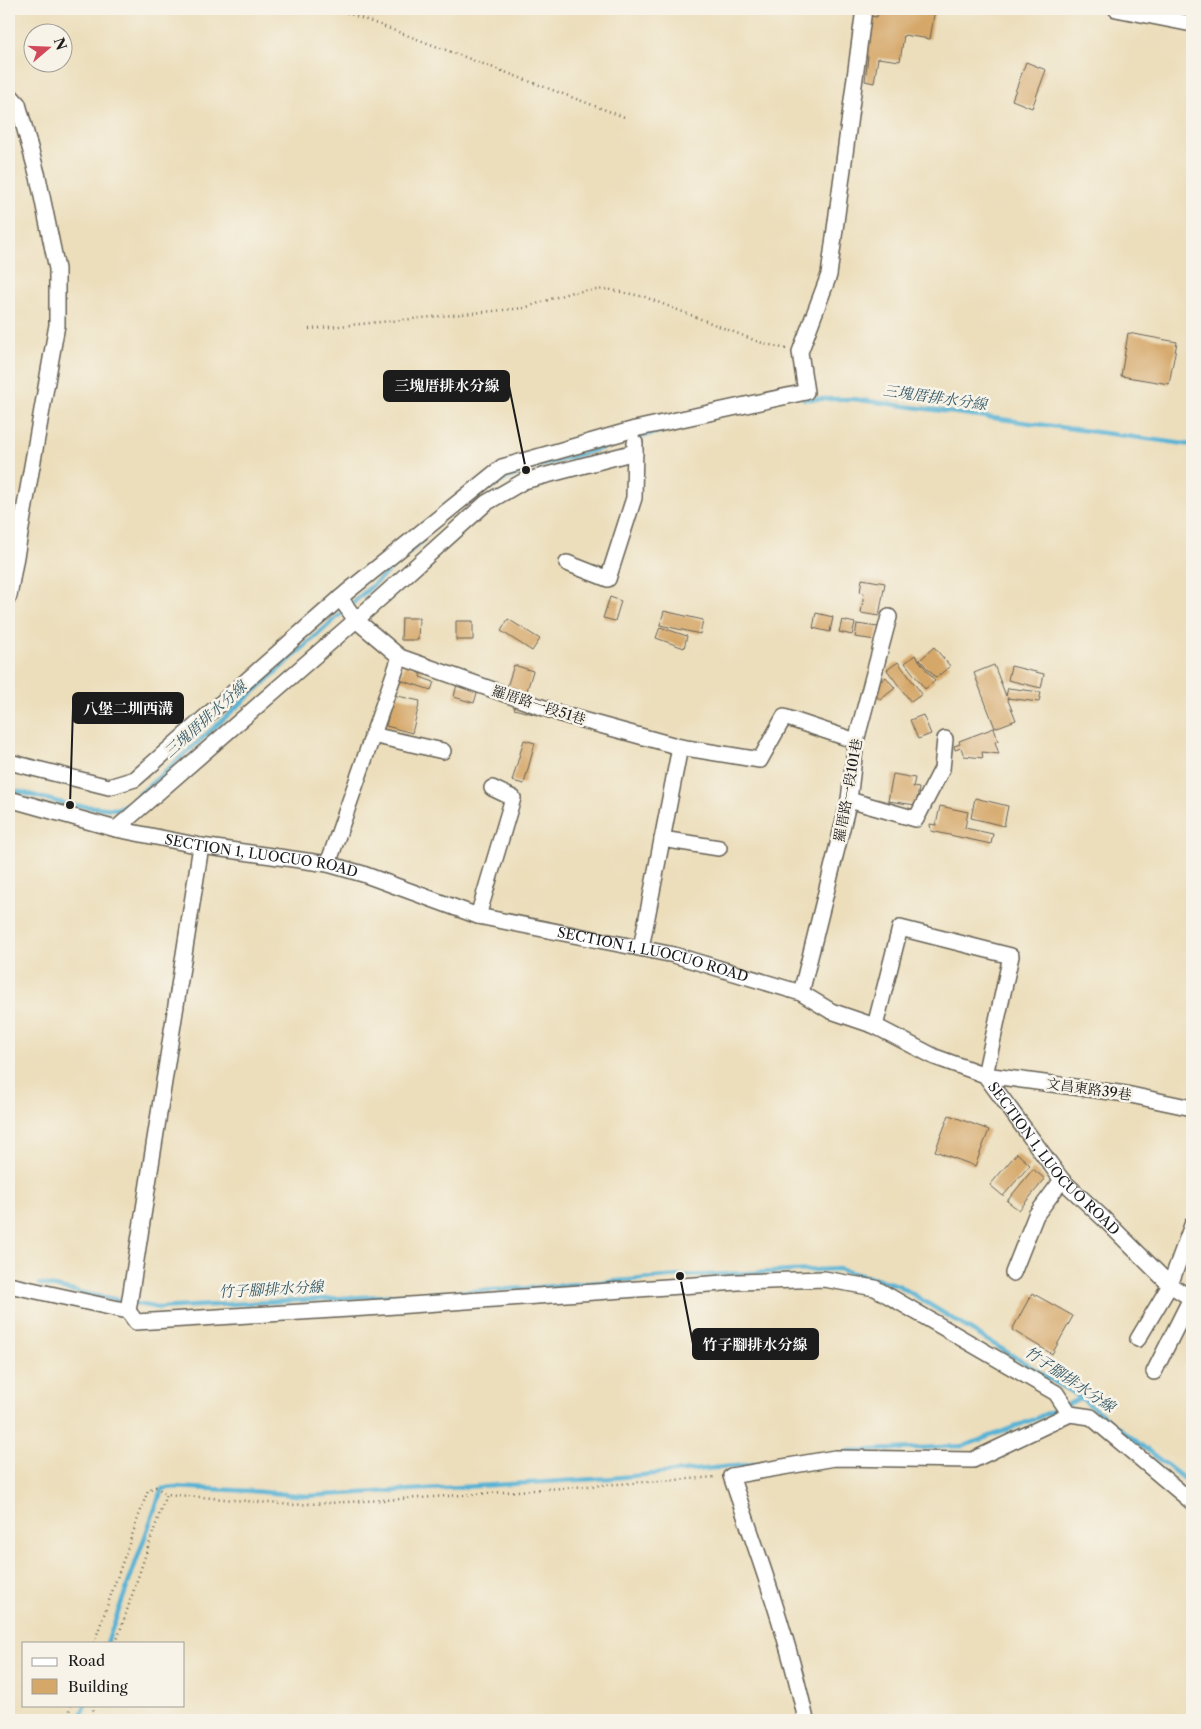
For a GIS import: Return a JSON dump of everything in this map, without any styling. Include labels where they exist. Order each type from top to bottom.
[{"type":"street","points":[[116,829],[347,608],[502,466],[635,429],[806,392],[800,352],[829,275],[864,9]]},
{"type":"street","points":[[1116,9],[1192,24]]},
{"type":"street","points":[[9,596],[57,325],[57,269],[38,178],[12,103]]},
{"type":"street","points":[[566,563],[608,579],[634,498],[635,429]]},
{"type":"street","points":[[9,762],[109,786],[135,780],[347,608],[486,503],[524,481],[635,452]]},
{"type":"street","name":"羅厝路一段51巷","points":[[347,608],[400,657],[543,708],[680,747],[760,760],[784,717],[856,741]]},
{"type":"street","name":"羅厝路一段101巷","points":[[801,993],[849,800],[856,741],[888,616]]},
{"type":"street","points":[[328,864],[400,657]]},
{"type":"street","points":[[372,735],[443,751]]},
{"type":"street","points":[[849,800],[916,819],[942,769],[945,740]]},
{"type":"street","points":[[640,948],[680,747]]},
{"type":"street","points":[[478,916],[513,798],[492,788]]},
{"type":"street","name":"SECTION 1, LUOCUO ROAD","points":[[9,799],[116,829],[201,846],[328,864],[362,874],[478,916],[674,955],[801,993],[831,1011],[875,1026],[935,1057],[986,1074],[1062,1180],[1102,1216],[1170,1284],[1192,1298]]},
{"type":"street","points":[[662,839],[719,848]]},
{"type":"street","points":[[128,1311],[201,846]]},
{"type":"street","points":[[875,1026],[900,928],[1011,956],[986,1074]]},
{"type":"street","name":"文昌東路39巷","points":[[986,1074],[1126,1094],[1192,1108]]},
{"type":"street","points":[[1013,1273],[1036,1215],[1062,1180]]},
{"type":"street","points":[[1138,1339],[1170,1284],[1192,1225]]},
{"type":"street","points":[[9,1285],[128,1311],[136,1322],[392,1307],[738,1282],[824,1279],[875,1288],[1056,1393],[1070,1414]]},
{"type":"street","points":[[1154,1372],[1192,1298]]},
{"type":"street","points":[[806,1720],[800,1692],[765,1573],[731,1476],[835,1458],[972,1460],[1070,1414],[1091,1417],[1192,1502]]},
{"type":"path","points":[[345,9],[345,12],[626,118]]},
{"type":"path","points":[[310,328],[524,308],[572,292],[607,289],[645,297],[759,342],[800,352]]},
{"type":"path","points":[[94,1642],[148,1490],[156,1487],[166,1494],[292,1505],[731,1476]]},
{"type":"path","points":[[116,1642],[166,1494]]},
{"type":"path","points":[[66,1720],[71,1706]]},
{"type":"path","points":[[90,1720],[95,1706]]},
{"type":"building","points":[[878,9],[935,9],[930,39],[904,35],[900,61],[878,58],[874,83],[865,81],[868,56],[864,55],[870,16],[877,17]]},
{"type":"building","points":[[1026,62],[1046,70],[1032,108],[1012,100]]},
{"type":"building","points":[[1128,333],[1177,342],[1169,384],[1121,376]]},
{"type":"building","points":[[862,579],[885,583],[879,616],[861,613],[864,593],[860,592]]},
{"type":"building","points":[[610,597],[621,601],[615,621],[603,618]]},
{"type":"building","points":[[664,611],[703,620],[700,634],[660,625]]},
{"type":"building","points":[[816,613],[833,617],[830,632],[813,628]]},
{"type":"building","points":[[402,618],[419,618],[418,640],[401,640]]},
{"type":"building","points":[[508,619],[540,639],[532,651],[501,631]]},
{"type":"building","points":[[842,620],[855,623],[852,635],[839,632]]},
{"type":"building","points":[[456,621],[473,621],[473,640],[456,640]]},
{"type":"building","points":[[857,624],[878,627],[876,640],[855,637]]},
{"type":"building","points":[[660,627],[687,636],[684,648],[656,638]]},
{"type":"building","points":[[934,647],[950,666],[936,678],[920,660]]},
{"type":"building","points":[[915,655],[935,681],[925,689],[905,663]]},
{"type":"building","points":[[898,662],[922,694],[911,702],[887,670]]},
{"type":"building","points":[[405,665],[423,669],[420,677],[434,682],[431,690],[400,680]]},
{"type":"building","points":[[514,665],[533,671],[525,697],[506,690]]},
{"type":"building","points":[[994,665],[1006,696],[1008,688],[1041,692],[1039,702],[1007,698],[1016,720],[995,728],[974,673]]},
{"type":"building","points":[[1011,666],[1044,674],[1041,688],[1008,680]]},
{"type":"building","points":[[886,677],[895,688],[880,700],[871,689]]},
{"type":"building","points":[[457,684],[478,690],[474,703],[454,697]]},
{"type":"building","points":[[393,695],[420,701],[412,733],[386,726]]},
{"type":"building","points":[[516,701],[543,708],[541,716],[514,709]]},
{"type":"building","points":[[923,715],[931,734],[918,739],[910,720]]},
{"type":"building","points":[[994,728],[998,741],[995,742],[999,754],[982,752],[983,758],[964,756],[961,748],[955,750],[954,746],[960,744],[959,741]]},
{"type":"building","points":[[524,740],[535,743],[524,784],[512,781]]},
{"type":"building","points":[[893,774],[915,778],[913,787],[919,788],[916,805],[888,801]]},
{"type":"building","points":[[975,798],[1008,806],[1004,826],[971,818]]},
{"type":"building","points":[[940,806],[968,812],[965,828],[993,834],[991,844],[931,831],[930,824],[936,825]]},
{"type":"building","points":[[949,1115],[989,1130],[975,1166],[935,1151]]},
{"type":"building","points":[[1017,1153],[1030,1165],[1003,1196],[990,1185]]},
{"type":"building","points":[[1033,1169],[1045,1179],[1019,1210],[1007,1201]]},
{"type":"building","points":[[1032,1293],[1073,1316],[1052,1354],[1012,1330]]},
{"type":"waterway","name":"三塊厝排水分線","points":[[804,399],[853,399],[1192,445]]},
{"type":"waterway","name":"三塊厝排水分線","points":[[481,492],[526,470],[668,429]]},
{"type":"waterway","name":"三塊厝排水分線","points":[[9,789],[70,805],[116,809],[131,802],[423,540]]},
{"type":"waterway","name":"竹子腳排水分線","points":[[39,1284],[158,1308],[527,1288],[680,1276],[838,1269],[898,1285],[1081,1398],[1192,1485]]},
{"type":"waterway","points":[[848,1451],[964,1446],[1032,1420],[1081,1398]]},
{"type":"waterway","points":[[107,1642],[162,1489],[174,1487],[308,1496],[612,1478],[756,1464]]},
{"type":"waterway","points":[[79,1720],[85,1706]]},
{"type":"place","name":"三塊厝排水分線","points":[[526,470]]},
{"type":"place","name":"八堡二圳西溝","points":[[70,805]]},
{"type":"place","name":"竹子腳排水分線","points":[[680,1276]]}]
